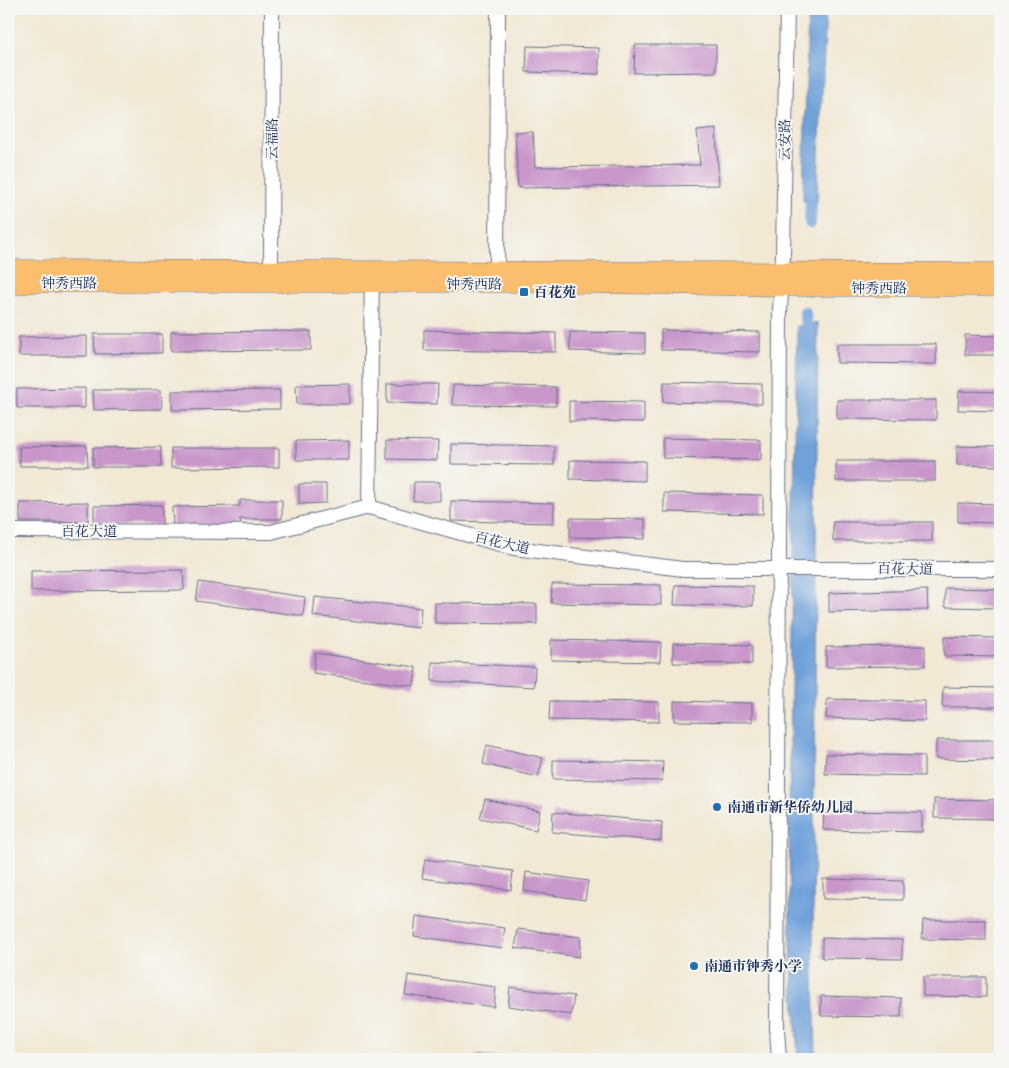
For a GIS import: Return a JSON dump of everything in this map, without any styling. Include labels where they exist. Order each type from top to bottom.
[{"type":"main road","name":"钟秀西路","points":[[9,269],[271,270],[372,277]]},
{"type":"main road","name":"钟秀西路","points":[[781,280],[1000,272]]},
{"type":"main road","name":"钟秀西路","points":[[9,286],[34,282],[372,277],[781,280],[1000,288]]},
{"type":"street","name":"云福路","points":[[271,270],[272,9]]},
{"type":"street","points":[[497,278],[498,9]]},
{"type":"street","name":"云安路","points":[[779,1059],[777,1030],[782,568],[781,280],[787,9]]},
{"type":"street","points":[[369,507],[372,277]]},
{"type":"street","name":"百花大道","points":[[9,532],[272,532],[369,507],[514,548],[683,569],[1000,569]]},
{"type":"water","points":[[808,9],[826,9],[817,202],[803,201]]},
{"type":"water","points":[[818,323],[813,934],[816,1059],[798,1059],[790,931],[789,816],[797,326]]},
{"type":"building","points":[[635,45],[716,45],[716,72],[634,73]]},
{"type":"building","points":[[527,46],[599,48],[599,74],[526,72]]},
{"type":"building","points":[[716,129],[719,185],[518,188],[515,132],[533,132],[535,167],[700,165],[697,131]]},
{"type":"building","points":[[424,330],[556,333],[556,352],[424,350]]},
{"type":"building","points":[[661,330],[760,332],[760,352],[661,350]]},
{"type":"building","points":[[311,331],[311,350],[171,351],[171,332]]},
{"type":"building","points":[[570,332],[645,333],[645,353],[570,351]]},
{"type":"building","points":[[94,334],[162,334],[162,353],[95,354]]},
{"type":"building","points":[[965,335],[1000,336],[1000,355],[965,355]]},
{"type":"building","points":[[87,336],[87,356],[19,356],[19,337]]},
{"type":"building","points":[[837,344],[936,344],[936,364],[837,363]]},
{"type":"building","points":[[664,382],[762,384],[762,404],[663,402]]},
{"type":"building","points":[[350,384],[350,404],[297,404],[296,385]]},
{"type":"building","points":[[387,384],[438,384],[437,404],[387,403]]},
{"type":"building","points":[[453,385],[556,387],[556,406],[452,405]]},
{"type":"building","points":[[85,388],[85,408],[17,408],[17,389]]},
{"type":"building","points":[[93,390],[161,390],[162,409],[94,410]]},
{"type":"building","points":[[280,390],[280,409],[172,410],[172,391]]},
{"type":"building","points":[[959,391],[1000,392],[1000,411],[958,410]]},
{"type":"building","points":[[837,400],[936,400],[936,420],[837,419]]},
{"type":"building","points":[[569,401],[644,402],[644,422],[569,421]]},
{"type":"building","points":[[663,438],[761,440],[761,460],[663,458]]},
{"type":"building","points":[[349,440],[349,460],[296,460],[296,441]]},
{"type":"building","points":[[387,440],[438,441],[437,460],[387,459]]},
{"type":"building","points":[[451,444],[554,446],[554,465],[451,464]]},
{"type":"building","points":[[87,446],[88,466],[20,466],[19,447]]},
{"type":"building","points":[[957,446],[1000,447],[1000,466],[957,465]]},
{"type":"building","points":[[161,447],[161,467],[93,467],[93,448]]},
{"type":"building","points":[[171,448],[279,448],[279,467],[171,468]]},
{"type":"building","points":[[570,460],[645,461],[645,481],[570,479]]},
{"type":"building","points":[[836,461],[935,461],[935,481],[836,481]]},
{"type":"building","points":[[414,482],[440,482],[440,501],[413,501]]},
{"type":"building","points":[[299,484],[326,484],[326,503],[299,504]]},
{"type":"building","points":[[664,493],[763,495],[763,514],[664,512]]},
{"type":"building","points":[[240,500],[282,500],[282,519],[240,519],[241,526],[173,526],[172,507],[240,506]]},
{"type":"building","points":[[451,501],[554,503],[554,523],[451,521]]},
{"type":"building","points":[[88,502],[88,522],[20,522],[20,503]]},
{"type":"building","points":[[958,503],[1000,504],[1000,523],[958,522]]},
{"type":"building","points":[[162,505],[162,525],[94,525],[94,506]]},
{"type":"building","points":[[570,518],[645,519],[645,539],[570,537]]},
{"type":"building","points":[[833,522],[932,522],[932,541],[833,541]]},
{"type":"building","points":[[183,570],[184,590],[31,591],[31,571]]},
{"type":"building","points":[[199,582],[305,597],[303,616],[196,601]]},
{"type":"building","points":[[552,584],[661,585],[661,605],[551,603]]},
{"type":"building","points":[[675,585],[753,586],[753,606],[674,605]]},
{"type":"building","points":[[945,588],[1000,589],[1000,608],[945,607]]},
{"type":"building","points":[[927,590],[928,610],[829,612],[829,593]]},
{"type":"building","points":[[315,597],[421,608],[419,628],[313,616]]},
{"type":"building","points":[[435,603],[537,604],[537,624],[435,623]]},
{"type":"building","points":[[944,637],[1000,638],[1000,657],[944,656]]},
{"type":"building","points":[[551,640],[661,642],[660,662],[551,660]]},
{"type":"building","points":[[673,643],[752,645],[752,664],[673,663]]},
{"type":"building","points":[[925,646],[925,666],[826,667],[826,647]]},
{"type":"building","points":[[315,653],[416,667],[414,686],[313,673]]},
{"type":"building","points":[[432,662],[535,667],[534,687],[432,681]]},
{"type":"building","points":[[943,687],[1000,688],[1000,707],[942,707]]},
{"type":"building","points":[[827,699],[925,701],[925,721],[826,718]]},
{"type":"building","points":[[550,701],[659,702],[659,722],[549,720]]},
{"type":"building","points":[[674,701],[752,703],[752,722],[674,721]]},
{"type":"building","points":[[936,740],[1000,740],[1000,760],[936,759]]},
{"type":"building","points":[[487,745],[543,758],[538,777],[483,764]]},
{"type":"building","points":[[826,754],[924,756],[924,776],[825,774]]},
{"type":"building","points":[[553,760],[663,762],[662,781],[553,779]]},
{"type":"building","points":[[485,799],[540,811],[536,830],[480,818]]},
{"type":"building","points":[[934,799],[1000,800],[1000,819],[934,818]]},
{"type":"building","points":[[824,811],[922,812],[922,832],[823,830]]},
{"type":"building","points":[[553,812],[662,822],[661,841],[552,832]]},
{"type":"building","points":[[425,859],[513,871],[511,890],[422,878]]},
{"type":"building","points":[[526,872],[588,881],[585,900],[524,891]]},
{"type":"building","points":[[823,879],[903,881],[903,900],[823,899]]},
{"type":"building","points":[[416,916],[505,928],[502,948],[414,936]]},
{"type":"building","points":[[923,920],[986,920],[986,940],[922,939]]},
{"type":"building","points":[[518,929],[581,937],[579,957],[515,948]]},
{"type":"building","points":[[822,938],[902,940],[902,959],[822,958]]},
{"type":"building","points":[[408,975],[496,987],[494,1007],[405,995]]},
{"type":"building","points":[[923,977],[986,977],[986,997],[923,996]]},
{"type":"building","points":[[510,987],[574,996],[571,1015],[508,1006]]},
{"type":"building","points":[[821,996],[901,998],[901,1017],[821,1016]]},
{"type":"building","points":[[476,1055],[504,1058],[504,1059],[475,1059]]},
{"type":"waterway","points":[[810,223],[811,202]]},
{"type":"waterway","points":[[805,312],[806,325]]},
{"type":"place","name":"百花苑","points":[[524,292]]},
{"type":"place","name":"南通市新华侨幼儿园","points":[[717,807]]},
{"type":"place","name":"南通市钟秀小学","points":[[694,966]]}]
